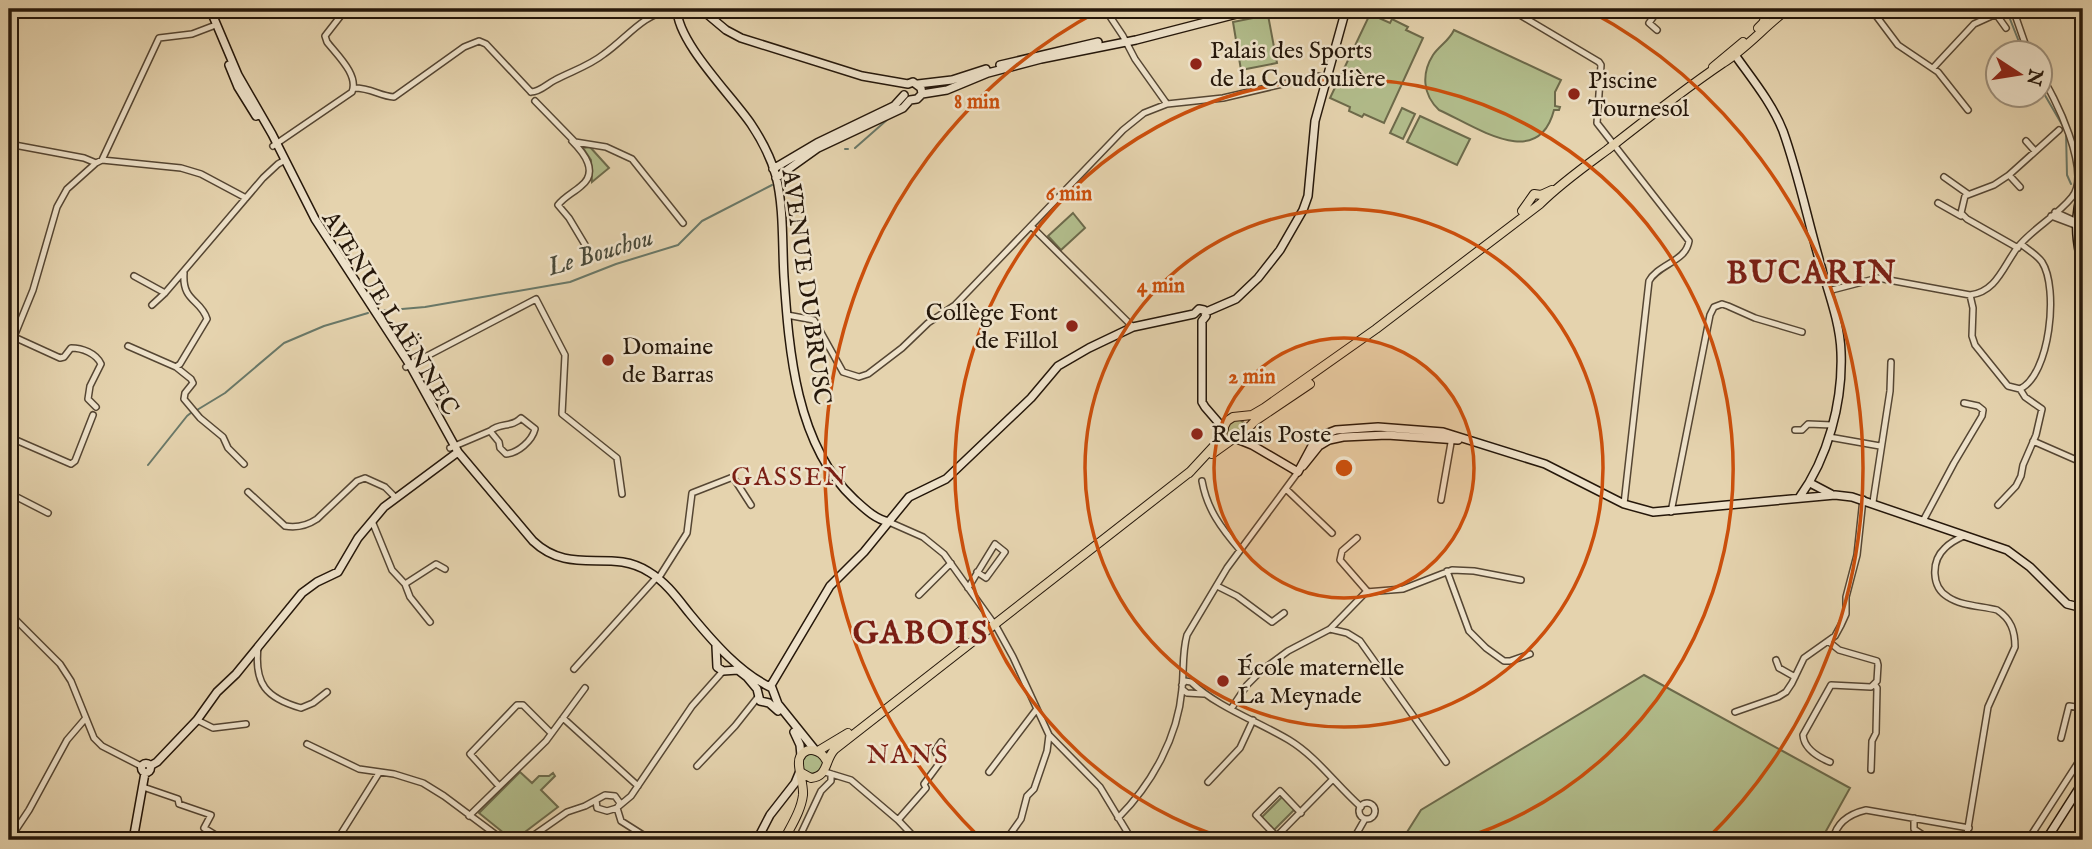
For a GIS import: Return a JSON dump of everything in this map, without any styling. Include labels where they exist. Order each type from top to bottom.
[{"type":"main road","points":[[1189,473],[1214,446],[1230,418],[1252,415],[1280,398],[1376,329],[1509,226],[1538,200],[1708,72],[1735,55],[1769,14],[1786,10]]},
{"type":"main road","points":[[1708,72],[1720,58],[1763,23],[1769,14]]},
{"type":"main road","points":[[826,760],[831,752],[863,726],[1240,436],[1255,421],[1299,392],[1372,335],[1376,329]]},
{"type":"main road","points":[[1240,418],[1245,423],[1240,436]]},
{"type":"main road","points":[[1224,429],[1226,436],[1240,436]]},
{"type":"main road","points":[[786,840],[802,799],[801,756],[863,726]]},
{"type":"main road","points":[[801,771],[807,777],[815,778],[828,773],[826,760],[816,750]]},
{"type":"main road","points":[[786,840],[815,778]]},
{"type":"street","name":"AVENUE LAËNNEC","points":[[208,9],[312,221],[408,366],[455,450],[523,536],[545,555],[573,564],[611,561],[637,565],[657,578],[732,661]]},
{"type":"street","points":[[275,145],[348,97],[354,88],[353,78],[325,36],[346,9]]},
{"type":"street","points":[[533,92],[587,67],[649,16],[671,9]]},
{"type":"street","name":"AVENUE DU BRUSC","points":[[677,9],[699,58],[750,123],[766,150],[776,178],[781,214],[787,315],[796,379],[819,451],[830,471],[848,493],[876,517],[889,522]]},
{"type":"street","points":[[701,9],[726,30],[741,38],[853,74],[897,82],[917,99],[922,94],[940,92],[988,73],[1125,40]]},
{"type":"street","points":[[1105,9],[1135,59],[1167,104]]},
{"type":"street","points":[[773,169],[848,127],[894,106],[906,92],[918,84],[951,80],[1039,55],[1162,34],[1256,9]]},
{"type":"street","points":[[697,766],[765,695],[830,586],[914,493],[946,479],[1031,398],[1058,366],[1133,327],[1195,314],[1200,309],[1206,312],[1236,299],[1258,278],[1296,225],[1308,196],[1312,138],[1346,11],[1368,9]]},
{"type":"street","points":[[1510,9],[1599,62],[1600,106],[1597,123],[1689,241],[1688,247],[1678,258],[1654,274],[1649,281],[1624,504]]},
{"type":"street","points":[[1657,30],[1649,23],[1659,9]]},
{"type":"street","points":[[1871,9],[1898,45],[1933,68],[1969,110]]},
{"type":"street","points":[[2013,9],[2023,38]]},
{"type":"street","points":[[1933,68],[1974,23],[1996,14],[2006,28]]},
{"type":"street","points":[[9,349],[33,290],[57,207],[67,189],[99,161],[159,38],[192,34],[215,26]]},
{"type":"street","points":[[354,88],[371,89],[394,97],[464,47],[479,41],[486,44],[533,92]]},
{"type":"street","points":[[1735,55],[1757,84],[1782,130],[1828,291],[1841,351],[1839,386],[1832,425],[1806,497]]},
{"type":"street","points":[[787,315],[814,320],[843,372],[859,377],[868,374],[902,348],[928,323],[955,305],[1123,130],[1144,114],[1167,104],[1223,98],[1317,76],[1327,78]]},
{"type":"street","points":[[918,84],[922,94]]},
{"type":"street","points":[[533,92],[532,101],[588,160],[588,176],[583,185],[558,205],[593,258]]},
{"type":"street","points":[[776,178],[818,148],[903,108],[906,92]]},
{"type":"street","points":[[1828,291],[1878,278],[1970,295],[1992,285],[2019,246],[2074,194],[2076,167],[2069,130],[2054,97]]},
{"type":"street","points":[[1967,219],[1961,213],[1965,196],[1994,185],[2009,175],[2059,130]]},
{"type":"street","points":[[570,139],[606,147],[632,159],[683,223]]},
{"type":"street","points":[[2026,141],[2035,151]]},
{"type":"street","points":[[9,144],[99,161],[147,163],[186,170],[217,182],[246,198]]},
{"type":"street","points":[[152,305],[172,286],[263,178],[283,161]]},
{"type":"street","points":[[2076,167],[2083,161]]},
{"type":"street","points":[[2009,175],[2020,187]]},
{"type":"street","points":[[1944,177],[1968,194]]},
{"type":"street","points":[[2083,187],[2076,222],[2083,268]]},
{"type":"street","points":[[1938,203],[2019,246],[2042,262],[2048,283],[2049,334],[2038,369],[2027,386],[2020,389],[2008,386],[1975,345],[1970,295]]},
{"type":"street","points":[[2076,222],[2083,210]]},
{"type":"street","points":[[2082,235],[2083,210]]},
{"type":"street","points":[[2053,214],[2076,222],[2082,235]]},
{"type":"street","points":[[1031,226],[1133,327]]},
{"type":"street","points":[[176,367],[180,365],[207,318],[192,301],[186,289],[185,270]]},
{"type":"street","points":[[134,276],[165,293]]},
{"type":"street","points":[[172,286],[186,289]]},
{"type":"street","points":[[408,366],[536,299],[565,355],[562,414],[617,458],[622,494]]},
{"type":"street","points":[[1671,512],[1710,315],[1714,307],[1722,304],[1755,318],[1802,332]]},
{"type":"street","points":[[1206,312],[1206,318],[1202,321],[1202,402],[1224,429]]},
{"type":"street","points":[[1195,314],[1196,319],[1202,321]]},
{"type":"street","points":[[14,337],[60,358],[71,348],[79,348],[95,356],[101,364],[90,386],[88,399],[96,407]]},
{"type":"street","points":[[128,346],[176,367],[191,379],[193,383],[185,393],[184,400],[223,437],[228,448],[244,464]]},
{"type":"street","points":[[1873,502],[1890,391],[1891,362]]},
{"type":"street","points":[[1998,505],[2021,477],[2042,409],[2025,397],[2020,389]]},
{"type":"street","points":[[1923,520],[1982,416],[1983,410],[1978,406],[1964,403]]},
{"type":"street","points":[[9,437],[71,464],[78,455],[93,415]]},
{"type":"street","points":[[1212,415],[1230,418]]},
{"type":"street","points":[[145,768],[157,762],[197,720],[217,692],[258,648],[302,593],[338,572],[358,538],[384,507],[455,450],[499,425],[517,423],[521,418],[535,429],[533,436],[519,449],[506,454],[490,431]]},
{"type":"street","points":[[1794,430],[1802,430],[1808,424],[1832,425]]},
{"type":"street","points":[[1185,690],[1182,667],[1187,635],[1240,550],[1298,472],[1307,452],[1323,435],[1336,430],[1389,428],[1452,437],[1483,445],[1550,466],[1624,504],[1653,512],[1835,495],[1863,499],[2007,550],[2030,567],[2067,604],[2083,608]]},
{"type":"street","points":[[1240,436],[1298,472]]},
{"type":"street","points":[[1441,499],[1452,437]]},
{"type":"street","points":[[1829,437],[1880,446]]},
{"type":"street","points":[[2033,441],[2081,462]]},
{"type":"street","points":[[574,669],[657,578],[687,533],[692,493],[733,477],[751,505]]},
{"type":"street","points":[[248,492],[285,526],[291,527],[316,520],[357,481],[365,478],[385,487],[396,498]]},
{"type":"street","points":[[1202,481],[1206,501],[1213,515],[1240,550]]},
{"type":"street","points":[[1810,483],[1835,495]]},
{"type":"street","points":[[1286,489],[1332,533]]},
{"type":"street","points":[[9,493],[48,513]]},
{"type":"street","points":[[1735,712],[1786,692],[1810,652],[1835,636],[1846,614],[1846,597],[1857,555],[1863,499]]},
{"type":"street","points":[[372,521],[393,570],[430,622]]},
{"type":"street","points":[[889,522],[923,537],[944,554],[995,624],[1049,735],[1100,787],[1132,840]]},
{"type":"street","points":[[1965,535],[1947,545],[1940,554],[1935,573],[1937,584],[1941,592],[1952,599],[2002,613],[2011,624],[2015,639],[2015,647],[1990,701],[1983,727],[1966,840]]},
{"type":"street","points":[[1357,538],[1342,551],[1340,560],[1367,591]]},
{"type":"street","points":[[968,588],[977,572],[995,544],[1005,552],[986,578],[977,572]]},
{"type":"street","points":[[405,584],[436,564],[445,569]]},
{"type":"street","points":[[919,595],[951,564]]},
{"type":"street","points":[[1447,571],[1465,624],[1472,634],[1504,661],[1530,654]]},
{"type":"street","points":[[1231,709],[1247,685],[1270,664],[1297,645],[1330,629],[1367,591],[1403,589],[1447,571],[1474,571],[1521,580]]},
{"type":"street","points":[[1217,586],[1237,596],[1272,622],[1284,613]]},
{"type":"street","points":[[9,613],[60,664],[71,681],[94,738],[102,746],[145,768]]},
{"type":"street","points":[[1330,629],[1347,633],[1360,641],[1446,762]]},
{"type":"street","points":[[1828,641],[1839,650],[1877,661],[1871,770]]},
{"type":"street","points":[[716,645],[717,657],[723,669]]},
{"type":"street","points":[[258,648],[258,677],[274,698],[301,708],[327,692]]},
{"type":"street","points":[[717,657],[725,654]]},
{"type":"street","points":[[1776,660],[1779,668],[1795,677]]},
{"type":"street","points":[[576,810],[607,811],[627,801],[673,732],[732,661],[750,673],[778,710],[798,738],[801,756]]},
{"type":"street","points":[[1182,667],[1192,683]]},
{"type":"street","points":[[723,669],[742,673],[816,750]]},
{"type":"street","points":[[1185,690],[1185,681],[1192,683],[1231,709],[1291,741],[1310,756],[1360,807],[1360,815],[1365,819],[1374,816],[1374,807],[1368,803],[1360,807]]},
{"type":"street","points":[[1118,818],[1127,809],[1167,747],[1176,725],[1180,700],[1192,683]]},
{"type":"street","points":[[1830,762],[1818,757],[1802,740],[1827,689],[1831,685],[1875,685]]},
{"type":"street","points":[[469,816],[551,733],[585,688]]},
{"type":"street","points":[[1185,690],[1207,694]]},
{"type":"street","points":[[499,786],[470,754],[520,704],[551,733]]},
{"type":"street","points":[[2062,738],[2069,706],[2083,708]]},
{"type":"street","points":[[989,772],[1036,710]]},
{"type":"street","points":[[562,718],[636,788]]},
{"type":"street","points":[[9,840],[29,810],[67,740],[85,719]]},
{"type":"street","points":[[197,720],[212,728],[246,724]]},
{"type":"street","points":[[1208,782],[1240,748],[1253,720]]},
{"type":"street","points":[[1006,840],[1021,819],[1027,796],[1034,789],[1049,735]]},
{"type":"street","points":[[898,820],[926,788],[924,784],[940,765],[941,761],[935,751],[942,742]]},
{"type":"street","points":[[307,744],[359,769],[394,774],[423,783],[503,840]]},
{"type":"street","points":[[2028,840],[2083,755]]},
{"type":"street","points":[[133,840],[145,768]]},
{"type":"street","points":[[757,840],[770,815],[801,771]]},
{"type":"street","points":[[337,840],[379,773]]},
{"type":"street","points":[[828,773],[851,780],[917,840]]},
{"type":"street","points":[[798,840],[821,791],[831,781],[828,773]]},
{"type":"street","points":[[1301,813],[1280,791],[1256,815],[1275,839],[1301,813],[1333,779]]},
{"type":"street","points":[[2046,840],[2083,782]]},
{"type":"street","points":[[143,787],[170,795],[177,799],[179,804],[211,815],[204,828],[217,836],[216,840]]},
{"type":"street","points":[[527,840],[558,817],[605,795],[618,797],[636,788]]},
{"type":"street","points":[[618,797],[621,821],[651,840]]},
{"type":"street","points":[[596,800],[595,804],[599,810]]},
{"type":"street","points":[[1833,840],[1842,821],[1861,811],[1871,810],[1969,828]]},
{"type":"street","points":[[1914,818],[1914,829],[1931,840]]},
{"type":"street","points":[[1353,840],[1365,819]]},
{"type":"green space","points":[[1370,14],[1390,23],[1392,19],[1423,38],[1384,123],[1349,111],[1350,107],[1330,98]]},
{"type":"green space","points":[[1268,15],[1277,63],[1241,70],[1233,22]]},
{"type":"green space","points":[[1454,30],[1561,80],[1555,92],[1555,106],[1560,107],[1559,110],[1554,110],[1546,128],[1534,138],[1520,141],[1504,139],[1439,110],[1427,91],[1425,77],[1433,55]]},
{"type":"green space","points":[[1402,108],[1415,114],[1403,139],[1390,133]]},
{"type":"green space","points":[[1420,116],[1470,139],[1457,165],[1407,142]]},
{"type":"green space","points":[[590,147],[609,168],[592,182],[591,160],[583,148]]},
{"type":"green space","points":[[1073,213],[1085,228],[1061,250],[1048,236]]},
{"type":"green space","points":[[1232,419],[1240,419],[1246,429],[1240,439],[1232,439],[1226,433],[1226,425]]},
{"type":"green space","points":[[1644,675],[1850,788],[1821,840],[1402,840],[1421,810]]},
{"type":"green space","points":[[804,753],[821,753],[826,769],[807,777],[799,760]]},
{"type":"green space","points":[[520,772],[532,783],[539,776],[553,773],[555,776],[541,790],[558,807],[517,838],[510,838],[479,813]]},
{"type":"green space","points":[[1284,795],[1296,808],[1272,832],[1260,819]]},
{"type":"waterway","points":[[2006,9],[2017,38]]},
{"type":"waterway","points":[[2052,108],[2064,128]]},
{"type":"waterway","name":"Le Bouchou","points":[[855,148],[888,119]]},
{"type":"waterway","points":[[2066,133],[2067,175],[2071,184]]},
{"type":"waterway","name":"Le Bouchou","points":[[379,311],[425,307],[570,282],[616,264],[678,245],[702,221],[772,185]]},
{"type":"waterway","name":"Le Bouchou","points":[[197,410],[225,393],[284,343],[324,326],[368,313]]},
{"type":"waterway","name":"Le Bouchou","points":[[148,465],[192,412]]},
{"type":"place","name":"Palais des Sports de la Coudoulière","points":[[1196,64]]},
{"type":"place","name":"Piscine Tournesol","points":[[1574,94]]},
{"type":"place","name":"Collège Font de Fillol","points":[[1072,326]]},
{"type":"place","name":"Domaine de Barras","points":[[608,360]]},
{"type":"place","name":"Relais Poste","points":[[1197,434]]},
{"type":"place","name":"École maternelle La Meynade","points":[[1223,681]]},
{"type":"district","name":"BUCARIN","points":[[1812,272]]},
{"type":"district","name":"GASSEN","points":[[790,476]]},
{"type":"district","name":"GABOIS","points":[[921,632]]},
{"type":"district","name":"NANS","points":[[908,754]]}]
